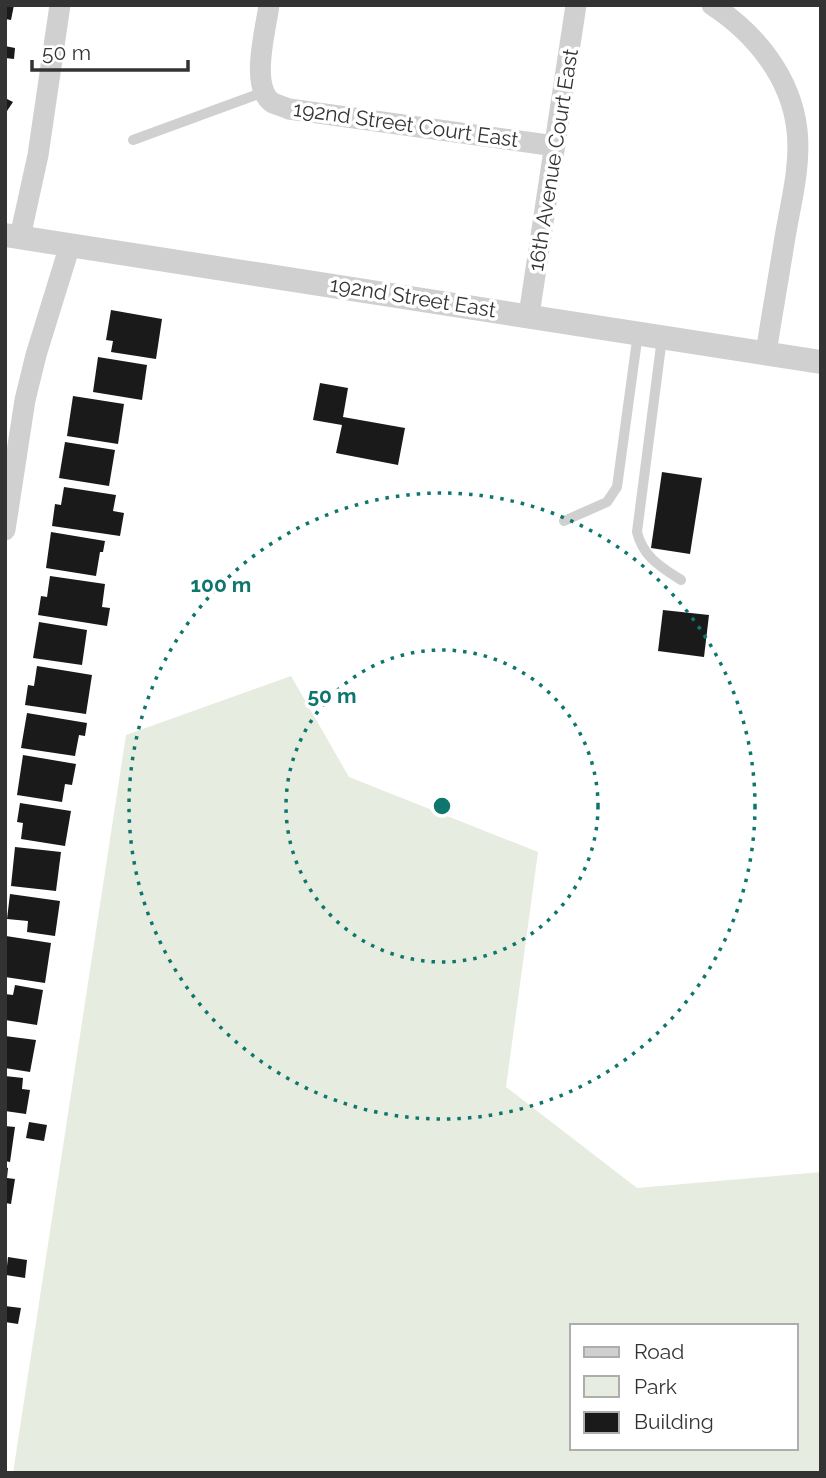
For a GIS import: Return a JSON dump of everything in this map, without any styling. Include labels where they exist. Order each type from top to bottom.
[{"type":"street","points":[[13,236],[38,155],[60,5]]},
{"type":"street","points":[[264,92],[260,67],[269,5]]},
{"type":"street","name":"16th Avenue Court East","points":[[529,315],[576,5]]},
{"type":"street","points":[[712,5],[731,18],[763,49],[787,91],[797,130],[795,176],[765,353]]},
{"type":"street","name":"192nd Street Court East","points":[[264,92],[271,102],[289,109],[555,146]]},
{"type":"street","name":"192nd Street East","points":[[13,236],[821,362]]},
{"type":"street","points":[[5,530],[25,400],[70,245]]},
{"type":"lane","points":[[133,140],[264,92]]},
{"type":"lane","points":[[564,522],[607,502],[617,487],[638,333]]},
{"type":"lane","points":[[662,337],[637,532],[640,546],[654,562],[681,580]]},
{"type":"green space","points":[[291,676],[349,777],[538,852],[506,1087],[637,1188],[821,1172],[821,1473],[13,1473],[126,735]]},
{"type":"building","points":[[5,5],[14,5],[11,20],[5,19]]},
{"type":"building","points":[[5,46],[15,48],[14,59],[5,58]]},
{"type":"building","points":[[5,98],[13,102],[5,114]]},
{"type":"building","points":[[111,310],[162,319],[156,359],[111,352],[113,341],[106,340]]},
{"type":"building","points":[[98,357],[147,365],[142,400],[93,392]]},
{"type":"building","points":[[320,383],[348,388],[343,417],[405,428],[398,465],[336,453],[342,425],[313,420]]},
{"type":"building","points":[[73,396],[124,404],[118,444],[67,436]]},
{"type":"building","points":[[65,442],[115,450],[109,486],[59,478]]},
{"type":"building","points":[[662,472],[702,478],[690,554],[651,548]]},
{"type":"building","points":[[64,487],[116,495],[113,511],[124,513],[120,536],[52,526],[55,504],[61,505]]},
{"type":"building","points":[[51,532],[105,541],[103,552],[100,552],[96,576],[46,568]]},
{"type":"building","points":[[50,576],[105,584],[102,607],[110,608],[107,626],[38,615],[41,596],[47,597]]},
{"type":"building","points":[[663,610],[709,615],[704,657],[658,651]]},
{"type":"building","points":[[39,622],[87,630],[82,665],[33,658]]},
{"type":"building","points":[[37,666],[92,675],[86,714],[25,705],[28,685],[34,686]]},
{"type":"building","points":[[27,713],[87,723],[85,736],[79,735],[75,756],[21,748]]},
{"type":"building","points":[[23,755],[76,764],[72,785],[65,784],[62,802],[17,795]]},
{"type":"building","points":[[20,803],[71,811],[65,846],[21,839],[23,823],[17,822]]},
{"type":"building","points":[[15,847],[61,852],[56,891],[11,886]]},
{"type":"building","points":[[10,894],[60,901],[55,936],[27,932],[28,921],[7,919]]},
{"type":"building","points":[[6,936],[51,943],[45,983],[5,977]]},
{"type":"building","points":[[15,985],[43,990],[37,1025],[5,1020],[5,994],[13,995]]},
{"type":"building","points":[[5,1036],[36,1040],[30,1072],[5,1068]]},
{"type":"building","points":[[5,1076],[23,1078],[22,1089],[30,1090],[26,1114],[5,1111]]},
{"type":"building","points":[[29,1122],[47,1125],[44,1141],[26,1138]]},
{"type":"building","points":[[5,1126],[15,1127],[10,1162],[5,1161]]},
{"type":"building","points":[[5,1167],[8,1168],[7,1178],[15,1179],[11,1204],[5,1203]]},
{"type":"building","points":[[8,1257],[27,1260],[25,1278],[6,1275]]},
{"type":"building","points":[[5,1306],[21,1308],[18,1324],[5,1322]]}]
